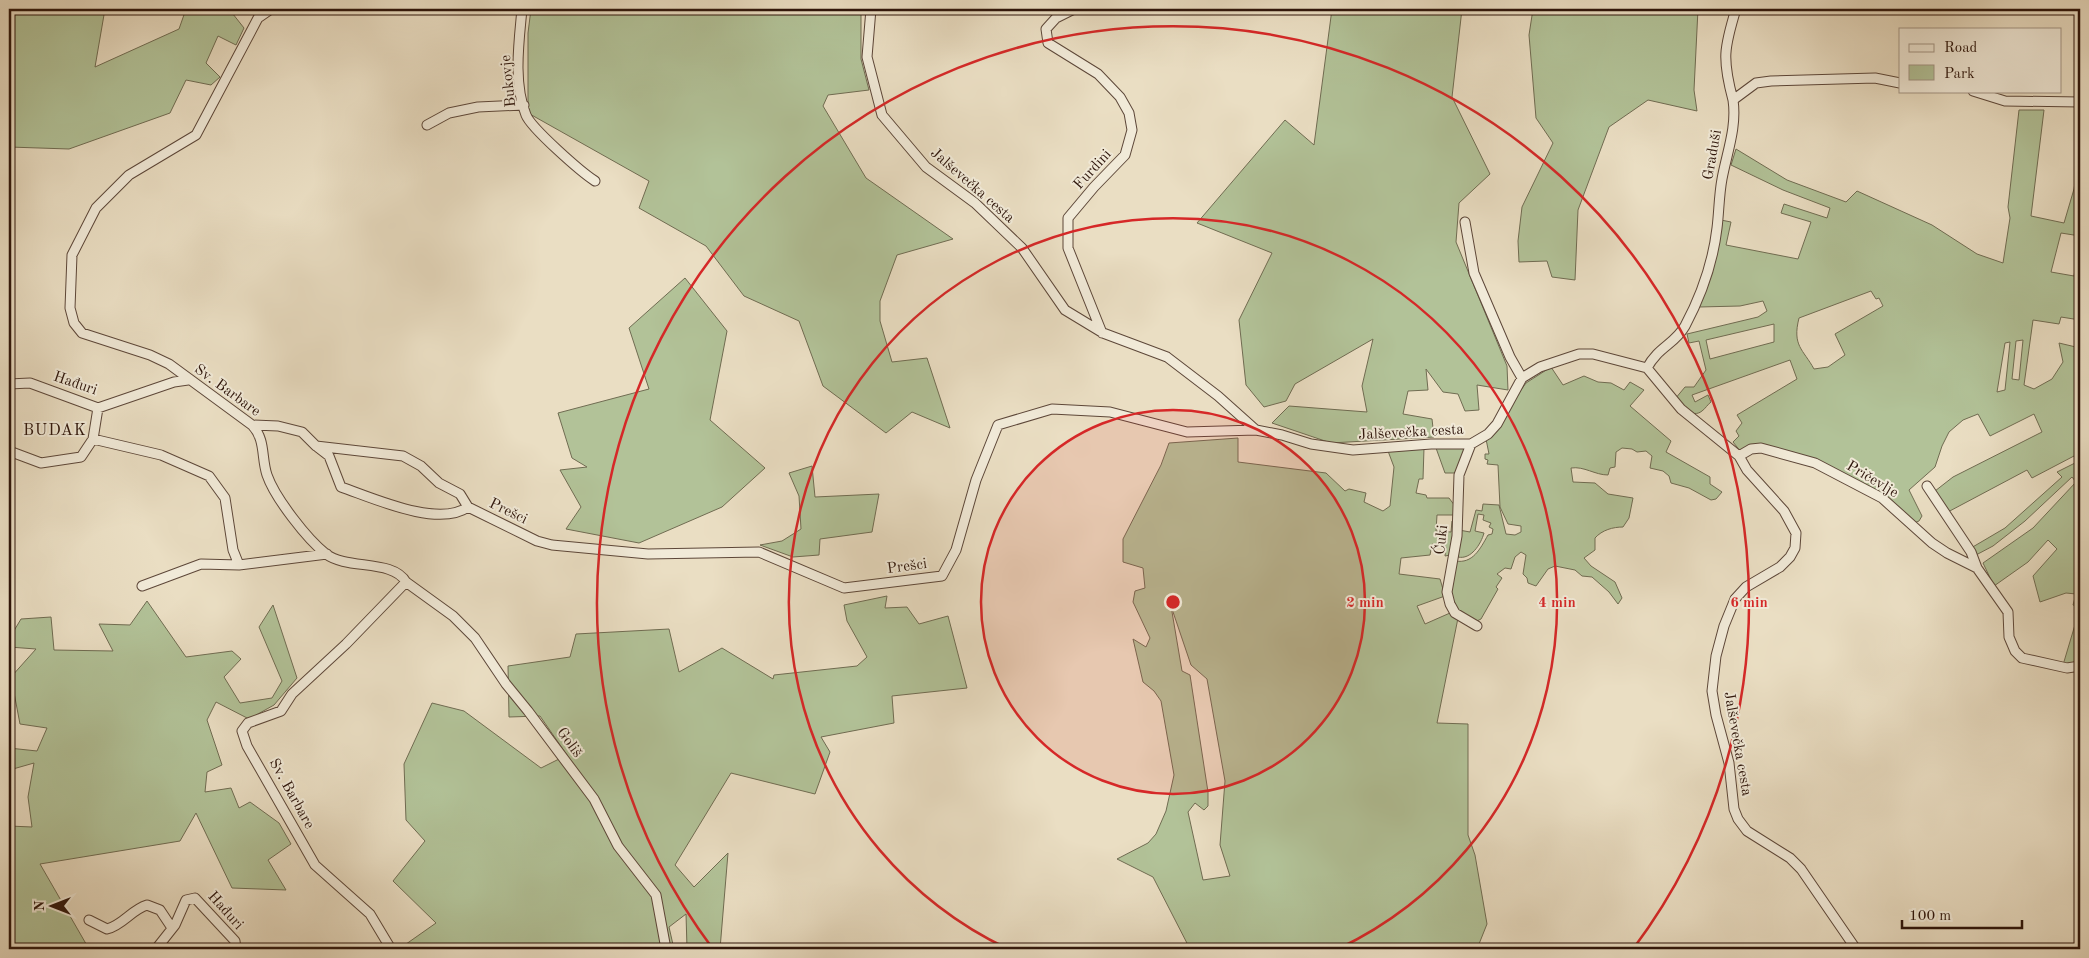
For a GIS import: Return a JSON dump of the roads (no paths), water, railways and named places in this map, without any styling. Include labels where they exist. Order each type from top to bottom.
[{"type":"street","name":"Sv. Barbare","points":[[271,9],[258,18],[196,135],[129,175],[96,208],[72,255],[70,308],[74,323],[82,333],[150,355],[169,364],[188,380],[252,425],[260,434],[267,474],[279,502],[327,554],[356,564],[389,569],[401,574],[406,582],[346,644],[292,694],[281,711],[248,723],[242,731],[247,746],[315,865],[370,914],[391,949]]},
{"type":"street","name":"Bukovje","points":[[522,9],[519,78],[527,117],[577,169],[595,181]]},
{"type":"street","name":"Jalševečka cesta","points":[[871,9],[867,57],[882,115],[926,168],[975,203],[1022,248],[1065,310],[1102,333],[1166,357],[1218,396],[1256,430],[1282,435],[1311,444],[1353,450],[1431,444],[1471,444],[1488,434],[1497,424],[1522,378]]},
{"type":"street","name":"Furdini","points":[[1074,9],[1056,18],[1046,29],[1048,44],[1098,74],[1120,97],[1129,113],[1132,130],[1125,155],[1094,186],[1068,218],[1068,248],[1102,333]]},
{"type":"street","name":"Graduši","points":[[1647,368],[1654,355],[1674,339],[1684,326],[1699,296],[1710,263],[1717,230],[1722,177],[1732,143],[1733,100],[1724,58],[1726,43],[1736,9]]},
{"type":"street","points":[[1733,100],[1756,83],[1771,80],[1875,78],[1899,82]]},
{"type":"street","points":[[1976,92],[2005,101],[2080,102]]},
{"type":"street","points":[[427,125],[449,113],[478,107],[508,108],[524,105]]},
{"type":"street","points":[[1465,222],[1474,273],[1510,356],[1522,378],[1540,367],[1579,354],[1593,354],[1647,368]]},
{"type":"street","name":"Jalševečka cesta","points":[[1647,368],[1681,409],[1739,456],[1747,470],[1784,510],[1793,525],[1796,540],[1790,557],[1780,567],[1738,594],[1724,626],[1716,656],[1712,691],[1716,715],[1729,763],[1734,809],[1747,831],[1790,858],[1801,869],[1856,949]]},
{"type":"street","name":"Hađuri","points":[[9,384],[30,383],[98,408],[174,382],[188,380]]},
{"type":"street","points":[[9,452],[41,463],[81,457],[93,439],[98,408]]},
{"type":"street","name":"Prešci","points":[[316,446],[402,456],[421,466],[439,483],[460,494],[468,508],[537,541],[552,546],[648,554],[759,552],[844,588],[909,582],[942,576],[956,550],[976,480],[998,425],[1052,409],[1110,412],[1188,432],[1256,430]]},
{"type":"street","name":"Prešci","points":[[252,425],[278,426],[302,432],[328,456],[342,487],[404,509],[437,514],[460,513],[468,508]]},
{"type":"street","points":[[93,439],[161,455],[209,476],[225,498],[233,550],[238,565]]},
{"type":"street","name":"Ćuki","points":[[1471,444],[1459,475],[1457,536],[1447,592],[1455,613],[1477,626]]},
{"type":"street","name":"Pričevlje","points":[[1739,456],[1751,449],[1761,448],[1815,463],[1882,498],[1932,543],[1977,568]]},
{"type":"street","name":"Pričevlje","points":[[1927,486],[1971,552],[1977,568],[2008,612],[2009,637],[2015,651],[2022,658],[2068,668],[2080,666]]},
{"type":"street","points":[[142,586],[201,564],[238,565],[327,554]]},
{"type":"street","name":"Goliš","points":[[406,582],[453,616],[475,638],[506,684],[594,798],[618,846],[656,895],[666,949]]},
{"type":"street","name":"Hađuri","points":[[156,949],[172,928],[186,900],[195,898],[235,941],[236,949]]},
{"type":"street","points":[[89,920],[107,930],[132,913],[147,906],[160,910],[172,928]]},
{"type":"district","name":"BUDAK","points":[[55,431]]}]
